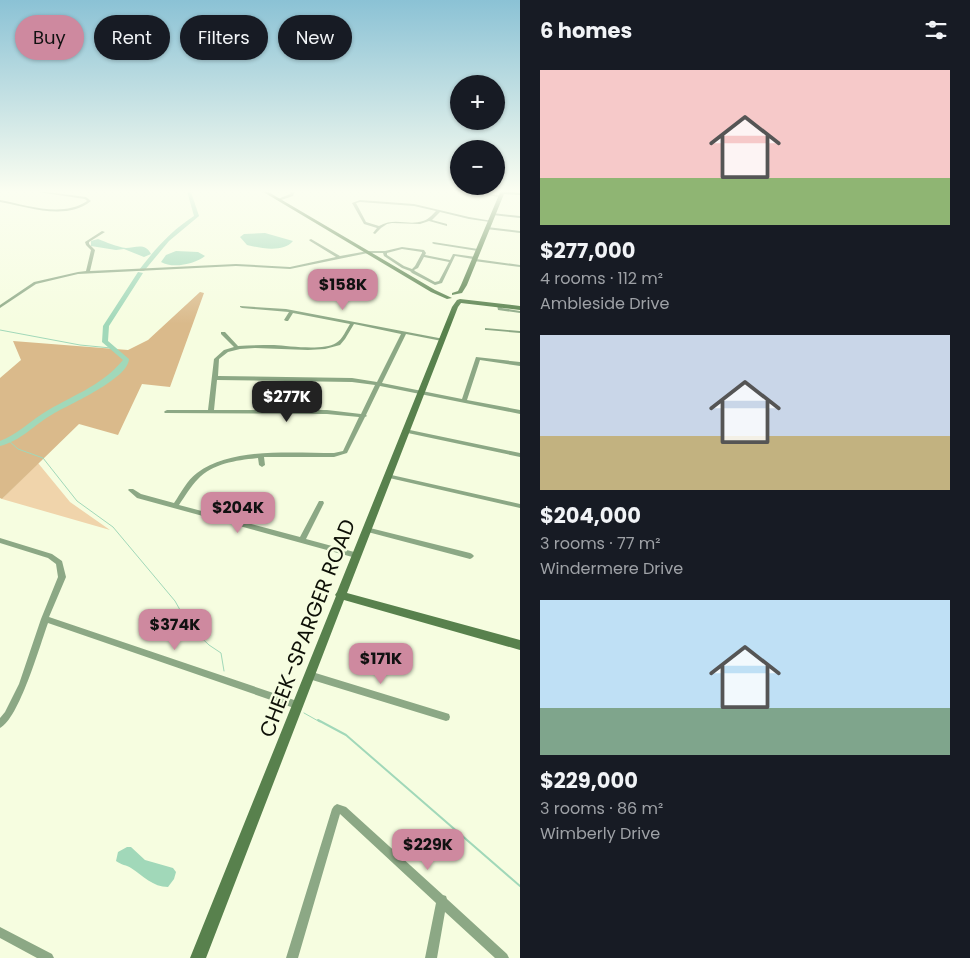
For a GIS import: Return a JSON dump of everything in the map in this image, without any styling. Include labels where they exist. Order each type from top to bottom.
[{"type":"main road","points":[[338,235],[430,288],[452,296],[520,307]]},
{"type":"main road","points":[[452,296],[460,292],[464,285],[484,235]]},
{"type":"main road","points":[[462,298],[464,285]]},
{"type":"main road","points":[[452,296],[453,312]]},
{"type":"main road","points":[[462,298],[520,307]]},
{"type":"main road","name":"CHEEK-SPARGER ROAD","points":[[198,958],[405,431],[453,312],[462,298]]},
{"type":"main road","points":[[340,595],[520,645]]},
{"type":"street","points":[[88,273],[94,250],[87,242],[99,235]]},
{"type":"street","points":[[311,240],[340,258]]},
{"type":"street","points":[[434,243],[478,250]]},
{"type":"street","points":[[0,308],[35,283],[88,273],[236,265],[290,268],[368,252],[385,252],[393,249],[423,251],[423,256],[417,267],[412,270]]},
{"type":"street","points":[[385,252],[385,255],[403,267],[412,270],[430,282],[438,283],[441,282],[454,255],[520,266]]},
{"type":"street","points":[[423,256],[451,260]]},
{"type":"street","points":[[499,305],[500,309],[520,312]]},
{"type":"street","points":[[242,307],[261,307],[292,311],[442,340]]},
{"type":"street","points":[[286,320],[292,311]]},
{"type":"street","points":[[212,412],[217,359],[219,356],[237,348],[335,346],[340,343],[352,324]]},
{"type":"street","points":[[487,329],[520,332]]},
{"type":"street","points":[[223,334],[237,348]]},
{"type":"street","points":[[175,506],[192,482],[206,470],[224,462],[261,456],[334,455],[345,452],[404,334]]},
{"type":"street","points":[[464,401],[478,358],[520,364]]},
{"type":"street","points":[[215,378],[331,378],[379,385],[405,392],[421,393],[520,412]]},
{"type":"street","points":[[166,412],[327,412],[364,416]]},
{"type":"street","points":[[405,431],[520,455]]},
{"type":"street","points":[[261,456],[262,464]]},
{"type":"street","points":[[387,476],[520,506]]},
{"type":"street","points":[[131,490],[138,496],[356,555]]},
{"type":"street","points":[[302,541],[322,503]]},
{"type":"street","points":[[366,530],[470,556]]},
{"type":"street","points":[[0,540],[35,551],[55,560],[59,563],[62,577],[45,619],[24,684],[8,715],[0,724]]},
{"type":"street","points":[[45,619],[297,705]]},
{"type":"street","points":[[309,675],[446,717]]},
{"type":"street","points":[[292,958],[338,809],[343,810],[503,958]]},
{"type":"street","points":[[431,958],[442,900]]},
{"type":"street","points":[[0,932],[48,958]]},
{"type":"shaded area","points":[[243,235],[271,235],[293,241],[283,247],[265,248],[247,245],[240,237]]},
{"type":"shaded area","points":[[98,239],[126,248],[143,247],[149,250],[151,254],[144,257],[124,249],[116,250],[91,246],[91,241]]},
{"type":"shaded area","points":[[176,251],[198,252],[205,256],[184,265],[172,265],[161,262],[166,255]]},
{"type":"shaded area","points":[[200,292],[204,293],[170,387],[142,384],[118,435],[79,424],[2,499],[0,498],[0,378],[21,360],[13,341],[128,350],[148,340]]},
{"type":"shaded area","points":[[38,463],[70,502],[110,530],[2,499]]},
{"type":"shaded area","points":[[131,847],[145,860],[173,868],[176,872],[174,879],[168,887],[153,883],[116,861],[118,852]]},
{"type":"waterway","points":[[142,270],[173,235]]},
{"type":"waterway","points":[[0,444],[16,437],[50,412],[98,387],[118,371],[127,360],[105,342],[106,326],[140,273]]},
{"type":"waterway","points":[[0,330],[80,345],[111,348]]},
{"type":"waterway","points":[[9,441],[18,449],[43,458],[77,501],[113,527],[175,601],[189,626],[209,645],[221,653],[224,671]]},
{"type":"waterway","points":[[304,713],[320,722]]},
{"type":"waterway","points":[[318,720],[346,735],[520,886]]}]
